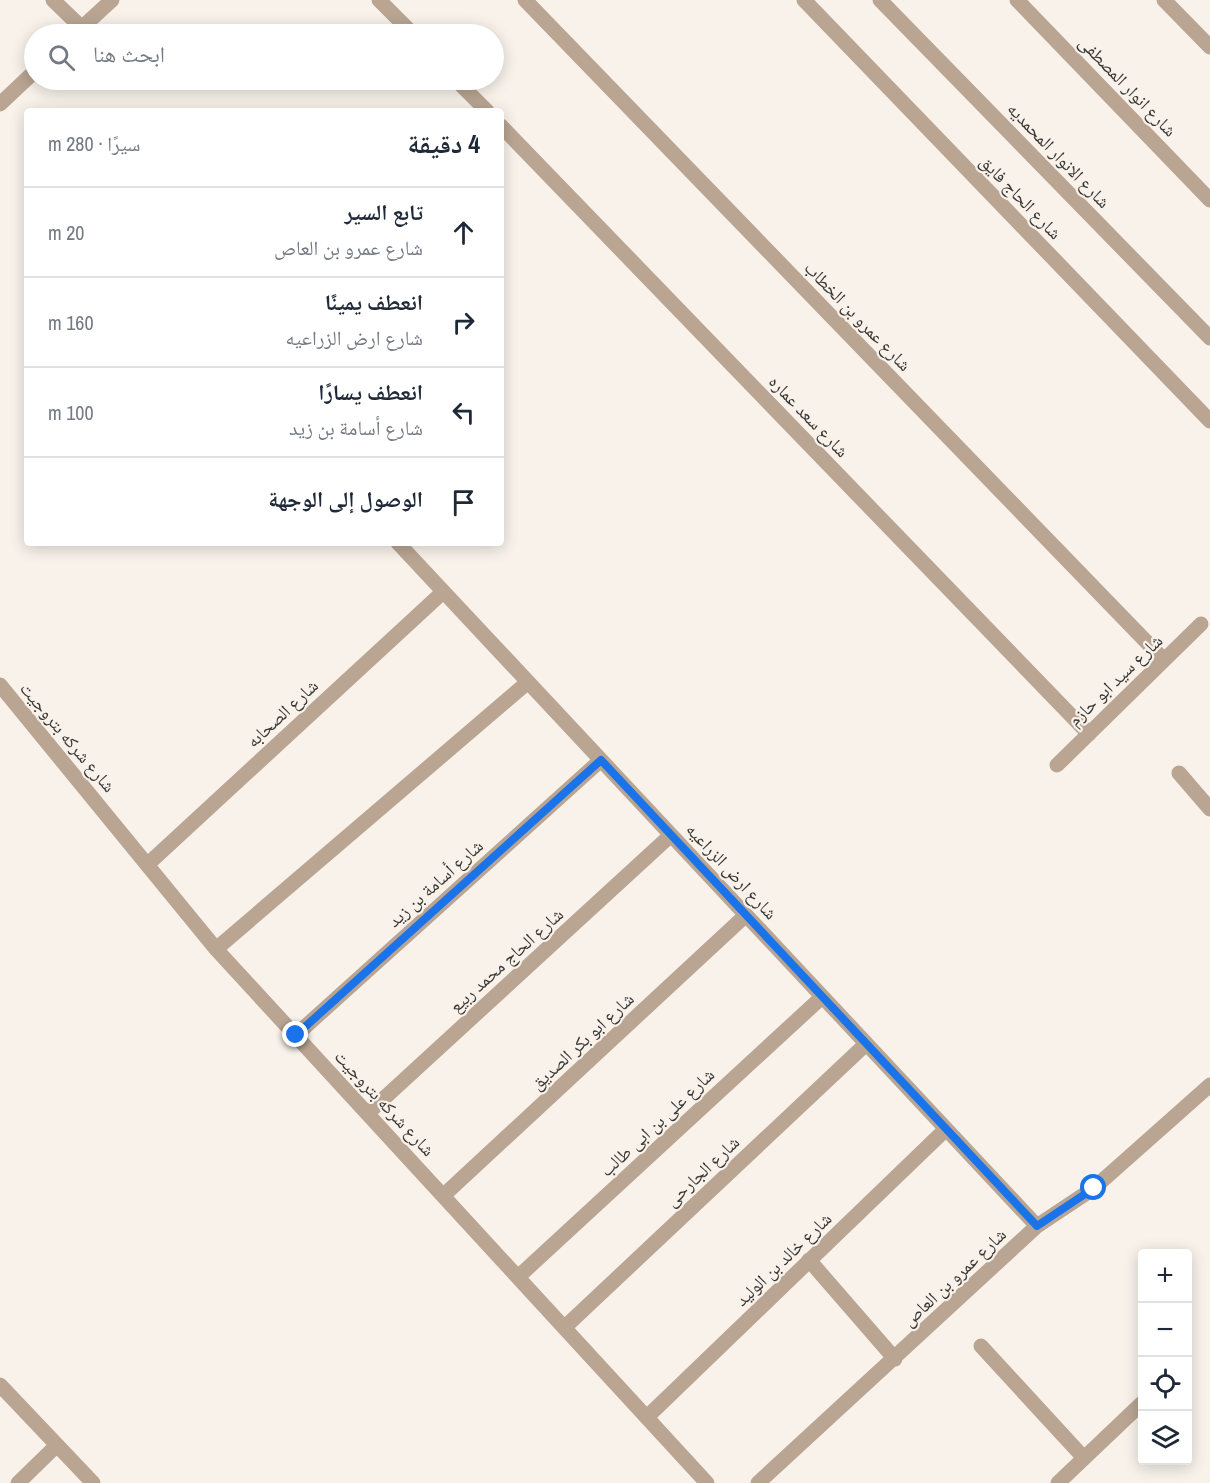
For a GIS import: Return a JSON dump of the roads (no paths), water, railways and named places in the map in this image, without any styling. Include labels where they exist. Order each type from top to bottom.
[{"type":"street","points":[[52,0],[72,24]]},
{"type":"street","points":[[86,24],[112,0]]},
{"type":"street","points":[[379,0],[403,24]]},
{"type":"street","name":"شارع عمرو بن الخطاب","points":[[525,0],[1164,660]]},
{"type":"street","name":"شارع الحاج فايق","points":[[804,0],[1210,421]]},
{"type":"street","name":"شارع الانوار المحمديه","points":[[880,0],[1210,338]]},
{"type":"street","name":"شارع انوار المصطفى","points":[[1017,0],[1210,200]]},
{"type":"street","points":[[1164,0],[1210,47]]},
{"type":"street","points":[[0,104],[24,81]]},
{"type":"street","points":[[466,90],[484,108]]},
{"type":"street","name":"شارع سعد عماره","points":[[504,129],[1089,734]]},
{"type":"street","name":"شارع ارض الزراعيه","points":[[401,546],[1037,1226]]},
{"type":"street","name":"شارع الصحابه","points":[[148,864],[443,592]]},
{"type":"street","name":"شارع سيد ابو حازم","points":[[1057,765],[1200,624]]},
{"type":"street","points":[[216,949],[528,682]]},
{"type":"street","name":"شارع شركه بتروجيت","points":[[0,685],[216,949],[707,1483]]},
{"type":"street","name":"شارع أسامة بن زيد","points":[[296,1035],[601,760]]},
{"type":"street","points":[[1179,773],[1210,809]]},
{"type":"street","name":"شارع الحاج محمد ربيع","points":[[368,1113],[671,835]]},
{"type":"street","name":"شارع ابو بكر الصديق","points":[[444,1195],[746,915]]},
{"type":"street","name":"شارع على بن ابى طالب","points":[[518,1277],[822,997]]},
{"type":"street","name":"شارع الجارحى","points":[[565,1327],[866,1044]]},
{"type":"street","name":"شارع عمرو بن العاص","points":[[758,1483],[1037,1226],[1094,1188],[1210,1085]]},
{"type":"street","name":"شارع خالد بن الوليد","points":[[647,1417],[946,1129]]},
{"type":"street","points":[[809,1260],[895,1359]]},
{"type":"street","points":[[981,1346],[1084,1458]]},
{"type":"street","points":[[0,1385],[93,1483]]},
{"type":"street","points":[[1058,1483],[1138,1408]]},
{"type":"street","points":[[18,1483],[57,1445]]}]
